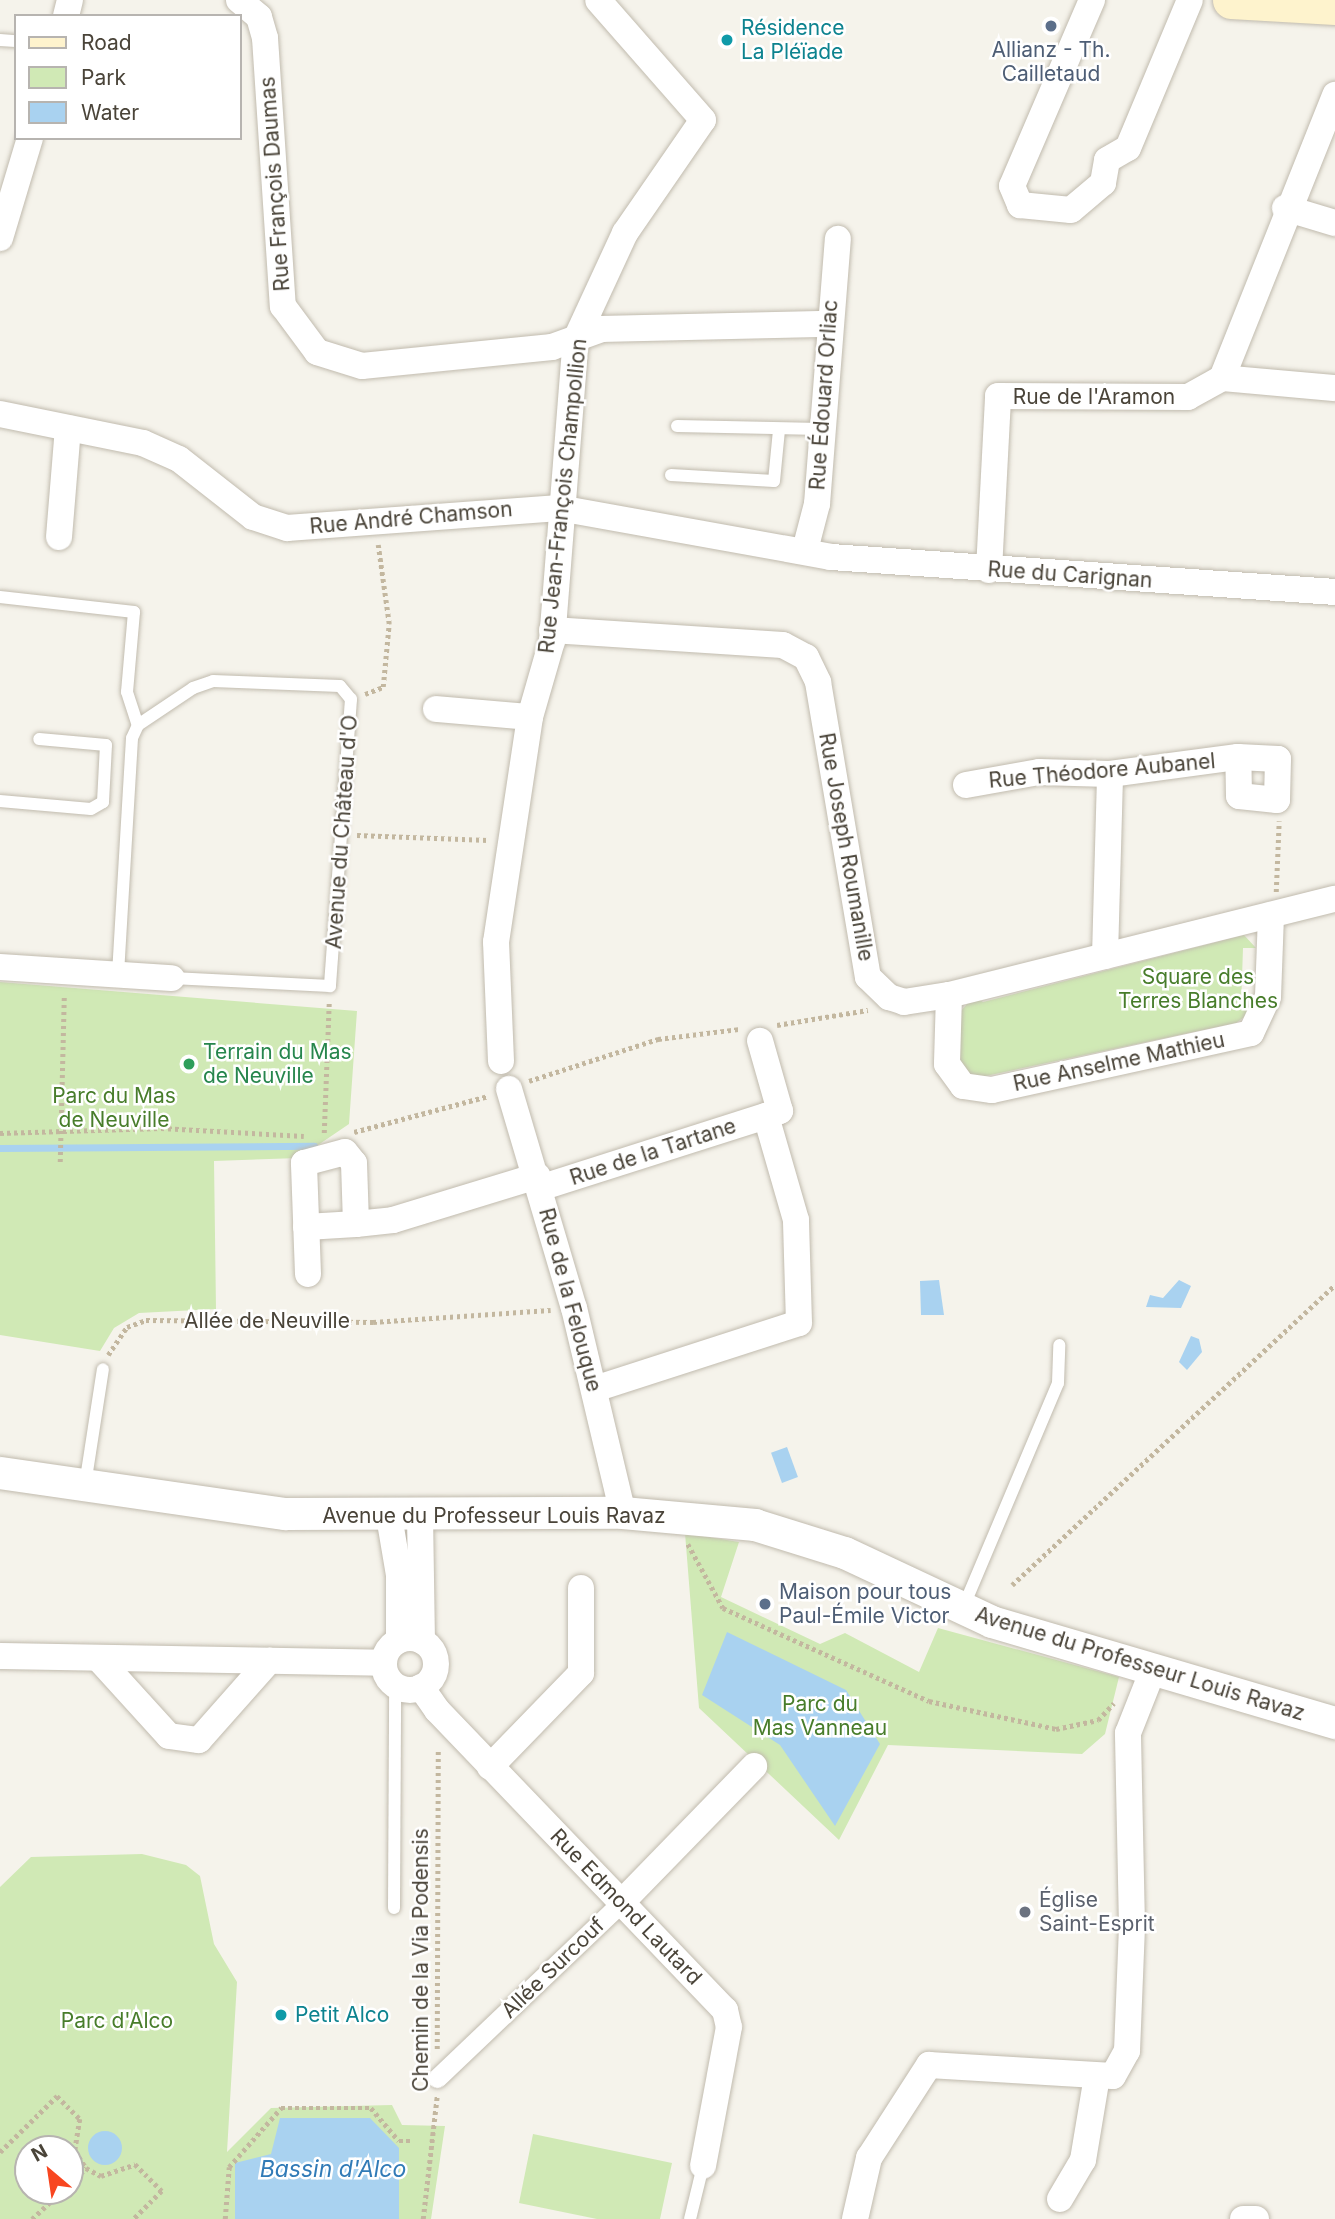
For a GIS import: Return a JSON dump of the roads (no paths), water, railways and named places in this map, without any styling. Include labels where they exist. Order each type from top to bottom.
[{"type":"main road","points":[[1231,0],[1335,6]]},
{"type":"street","name":"Rue François Daumas","points":[[239,0],[259,17],[265,38],[283,306],[317,352],[362,366],[552,347],[602,329],[828,324]]},
{"type":"street","name":"Rue Jean-François Champollion","points":[[501,1061],[496,942],[508,841],[530,717],[552,630],[559,508],[576,338],[625,233],[703,120],[598,0]]},
{"type":"street","points":[[1092,0],[1013,186],[1020,205],[1075,221],[1103,183],[1107,160],[1128,148],[1189,0]]},
{"type":"street","points":[[1335,95],[1285,208],[1222,378],[1335,388]]},
{"type":"street","points":[[0,238],[29,140]]},
{"type":"street","points":[[1285,208],[1335,223]]},
{"type":"street","name":"Rue Édouard Orliac","points":[[805,550],[817,504],[828,324],[838,239]]},
{"type":"street","name":"Rue de l'Aramon","points":[[989,570],[998,396],[1188,397],[1222,378]]},
{"type":"street","name":"Rue André Chamson","points":[[0,414],[143,443],[178,459],[253,517],[276,524],[375,524],[559,508],[805,550]]},
{"type":"street","points":[[58,537],[68,428]]},
{"type":"street","name":"Rue du Carignan","points":[[805,550],[989,570],[1335,592]]},
{"type":"street","name":"Rue Joseph Roumanille","points":[[552,630],[783,645],[806,657],[818,682],[869,976],[889,997],[904,1002],[949,995]]},
{"type":"street","points":[[436,709],[530,717]]},
{"type":"street","name":"Rue Théodore Aubanel","points":[[966,785],[1039,772],[1110,774],[1238,757],[1278,759],[1277,800],[1240,796],[1238,757]]},
{"type":"street","points":[[1105,956],[1110,774]]},
{"type":"street","points":[[949,995],[1335,899]]},
{"type":"street","name":"Rue Anselme Mathieu","points":[[949,995],[947,1064],[963,1086],[992,1090],[1251,1033],[1268,997],[1270,915]]},
{"type":"street","points":[[0,967],[172,978]]},
{"type":"street","points":[[595,1389],[799,1323],[796,1220],[766,1116],[780,1111],[757,1032]]},
{"type":"street","name":"Rue de la Felouque","points":[[509,1089],[574,1308],[623,1513]]},
{"type":"street","name":"Rue de la Tartane","points":[[306,1227],[393,1220],[538,1182],[766,1116]]},
{"type":"street","points":[[307,1274],[304,1163],[345,1152],[354,1163],[356,1224]]},
{"type":"street","name":"Avenue du Professeur Louis Ravaz","points":[[0,1473],[285,1514],[389,1516],[623,1513],[788,1532],[963,1608],[1153,1670],[1335,1723]]},
{"type":"street","points":[[389,1673],[411,1640],[420,1515]]},
{"type":"street","points":[[0,1656],[269,1661],[389,1673],[421,1687],[436,1668],[411,1640],[389,1516]]},
{"type":"street","points":[[490,1767],[581,1673],[581,1587]]},
{"type":"street","points":[[98,1658],[169,1736],[199,1740],[269,1661]]},
{"type":"street","points":[[855,2219],[869,2158],[929,2065],[1113,2076],[1127,2051],[1132,1927],[1126,1767],[1137,1699],[1153,1670]]},
{"type":"street","name":"Rue Edmond Lautard","points":[[421,1687],[437,1710],[728,2019],[703,2166]]},
{"type":"street","name":"Allée Surcouf","points":[[437,2078],[621,1903],[754,1766]]},
{"type":"street","points":[[1060,2199],[1083,2161],[1097,2076]]},
{"type":"street","points":[[1243,2219],[1256,2219]]},
{"type":"lane","points":[[677,426],[821,429]]},
{"type":"lane","points":[[671,475],[774,481],[779,430]]},
{"type":"lane","points":[[0,597],[134,612],[127,692],[138,725],[130,765],[118,974]]},
{"type":"lane","name":"Avenue du Château d'O","points":[[138,725],[213,681],[340,686],[351,699],[330,986],[172,978]]},
{"type":"lane","points":[[0,802],[97,807],[104,799],[106,764],[103,743],[39,739]]},
{"type":"lane","points":[[106,764],[130,765]]},
{"type":"lane","points":[[963,1608],[1058,1383],[1059,1345]]},
{"type":"lane","points":[[85,1485],[103,1369]]},
{"type":"lane","points":[[389,1673],[394,1908]]},
{"type":"lane","points":[[690,2219],[703,2166]]},
{"type":"water","points":[[939,1280],[944,1315],[921,1315],[920,1281]]},
{"type":"water","points":[[1179,1280],[1191,1286],[1181,1308],[1146,1307],[1150,1295],[1163,1298]]},
{"type":"water","points":[[1191,1336],[1199,1339],[1202,1352],[1187,1370],[1179,1362]]},
{"type":"water","points":[[787,1447],[798,1477],[782,1483],[771,1453]]},
{"type":"water","points":[[727,1632],[846,1690],[880,1744],[835,1826],[780,1745],[702,1695]]},
{"type":"water","name":"Bassin d'Alco","points":[[280,2118],[370,2118],[399,2148],[399,2219],[235,2219],[235,2163],[271,2154]]},
{"type":"water","points":[[105,2131],[117,2136],[122,2148],[117,2160],[105,2165],[93,2160],[88,2148],[93,2136]]},
{"type":"waterway","points":[[0,1148],[314,1146]]},
{"type":"place","name":"Allianz - Th. Cailletaud","points":[[1051,26]]},
{"type":"place","name":"Résidence La Pléïade","points":[[727,40]]},
{"type":"place","name":"Terrain du Mas de Neuville","points":[[189,1064]]},
{"type":"place","name":"Maison pour tous Paul-Émile Victor","points":[[765,1604]]},
{"type":"place","name":"Église Saint-Esprit","points":[[1025,1912]]},
{"type":"place","name":"Petit Alco","points":[[281,2015]]},
{"type":"park label","name":"Square des Terres Blanches","points":[[1198,989]]},
{"type":"park label","name":"Parc du Mas de Neuville","points":[[114,1108]]},
{"type":"park label","name":"Parc du Mas Vanneau","points":[[820,1716]]},
{"type":"park label","name":"Parc d'Alco","points":[[117,2021]]}]
